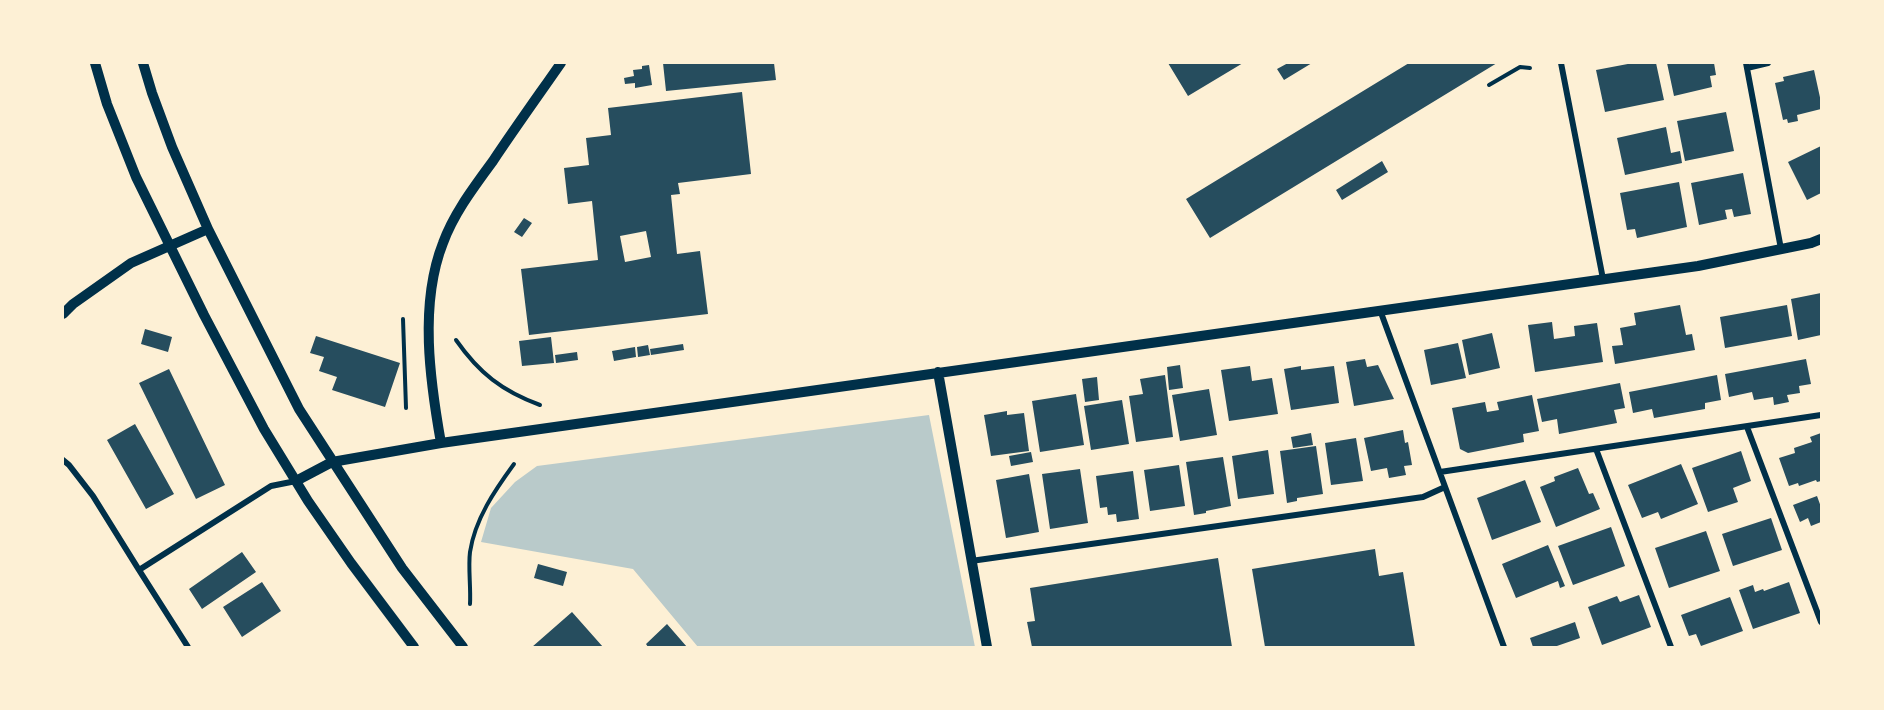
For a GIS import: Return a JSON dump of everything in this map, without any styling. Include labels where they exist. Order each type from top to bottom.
[{"type":"street","points":[[95,63],[107,104],[136,177],[204,315],[264,429],[351,563],[414,647]]},
{"type":"street","points":[[143,63],[172,147],[208,229],[299,410],[402,568],[463,647]]},
{"type":"street","points":[[441,443],[429,352],[429,320],[435,268],[442,243],[464,202],[561,63]]},
{"type":"street","points":[[1562,63],[1603,279]]},
{"type":"street","points":[[1768,63],[1746,65],[1781,249]]},
{"type":"street","points":[[63,314],[131,263],[208,229]]},
{"type":"street","points":[[139,570],[271,486],[296,481],[332,462],[441,443],[1698,266],[1781,249],[1821,238]]},
{"type":"street","points":[[1379,310],[1504,647]]},
{"type":"street","points":[[938,372],[987,647]]},
{"type":"street","points":[[1440,471],[1821,415]]},
{"type":"street","points":[[1747,427],[1821,622]]},
{"type":"street","points":[[1596,448],[1671,647]]},
{"type":"street","points":[[63,460],[93,496],[188,647]]},
{"type":"street","points":[[971,561],[1423,497],[1445,488]]},
{"type":"path","points":[[1489,85],[1520,67],[1530,68]]},
{"type":"path","points":[[403,319],[406,408]]},
{"type":"path","points":[[456,340],[467,356],[488,378],[518,397],[540,405]]},
{"type":"path","points":[[470,604],[470,552],[475,532],[483,511],[514,464]]},
{"type":"shaded area","points":[[929,415],[975,647],[698,647],[633,569],[481,542],[491,508],[515,482],[537,466]]},
{"type":"building","points":[[663,63],[774,63],[776,80],[666,91]]},
{"type":"building","points":[[1168,63],[1243,63],[1188,96]]},
{"type":"building","points":[[1288,63],[1312,63],[1284,80],[1277,69]]},
{"type":"building","points":[[1409,63],[1497,63],[1210,238],[1186,199]]},
{"type":"building","points":[[1633,63],[1656,63],[1664,100],[1605,112],[1596,70]]},
{"type":"building","points":[[1667,63],[1714,63],[1716,75],[1710,76],[1712,87],[1674,96]]},
{"type":"building","points":[[649,65],[652,85],[635,88],[635,83],[625,84],[624,78],[634,76],[633,70]]},
{"type":"building","points":[[1814,70],[1821,109],[1797,115],[1798,121],[1788,123],[1787,119],[1783,120],[1775,83],[1784,81],[1783,77]]},
{"type":"building","points":[[742,92],[751,174],[678,183],[680,194],[671,195],[677,254],[700,251],[708,314],[529,335],[521,269],[598,260],[592,201],[568,204],[564,168],[589,165],[586,138],[611,135],[608,108]],"holes":[[[646,231],[651,257],[625,262],[620,236]]]},
{"type":"building","points":[[1726,112],[1734,151],[1685,161],[1677,121]]},
{"type":"building","points":[[1666,127],[1671,153],[1680,151],[1682,163],[1625,175],[1617,138]]},
{"type":"building","points":[[1821,146],[1821,193],[1807,200],[1788,162]]},
{"type":"building","points":[[1382,161],[1388,172],[1342,200],[1336,190]]},
{"type":"building","points":[[1743,173],[1751,214],[1734,217],[1732,209],[1725,210],[1727,219],[1699,225],[1691,183]]},
{"type":"building","points":[[1679,182],[1687,227],[1637,238],[1635,229],[1627,230],[1620,193]]},
{"type":"building","points":[[524,218],[532,223],[522,237],[514,232]]},
{"type":"building","points":[[1821,293],[1821,335],[1798,340],[1791,299]]},
{"type":"building","points":[[1680,305],[1686,335],[1692,334],[1695,350],[1615,364],[1612,346],[1623,345],[1620,328],[1636,325],[1634,313]]},
{"type":"building","points":[[1787,305],[1792,336],[1725,348],[1720,317]]},
{"type":"building","points":[[1552,322],[1554,339],[1575,336],[1574,326],[1597,323],[1603,362],[1535,372],[1528,325]]},
{"type":"building","points":[[145,329],[172,337],[168,352],[141,344]]},
{"type":"building","points":[[1492,333],[1500,368],[1469,375],[1462,340]]},
{"type":"building","points":[[316,336],[400,363],[385,407],[332,390],[337,377],[319,371],[324,357],[310,353]]},
{"type":"building","points":[[551,337],[554,363],[522,366],[519,341]]},
{"type":"building","points":[[1458,343],[1466,378],[1431,385],[1424,350]]},
{"type":"building","points":[[683,344],[684,350],[651,355],[650,349]]},
{"type":"building","points":[[648,345],[650,355],[638,357],[637,347]]},
{"type":"building","points":[[635,347],[636,357],[614,361],[612,351]]},
{"type":"building","points":[[577,352],[578,360],[556,363],[555,355]]},
{"type":"building","points":[[1365,359],[1367,367],[1378,365],[1394,399],[1354,406],[1346,362]]},
{"type":"building","points":[[1806,359],[1811,384],[1799,386],[1800,393],[1787,395],[1789,402],[1774,405],[1773,397],[1754,400],[1752,392],[1729,397],[1725,374]]},
{"type":"building","points":[[1180,365],[1183,388],[1169,390],[1167,367]]},
{"type":"building","points":[[1250,366],[1252,381],[1272,378],[1278,414],[1229,421],[1221,370]]},
{"type":"building","points":[[1301,366],[1301,370],[1334,366],[1339,403],[1291,410],[1284,369]]},
{"type":"building","points":[[169,369],[225,485],[196,499],[139,383]]},
{"type":"building","points":[[1165,375],[1173,437],[1136,442],[1129,396],[1143,394],[1140,379]]},
{"type":"building","points":[[1717,375],[1721,400],[1705,403],[1705,409],[1654,418],[1652,409],[1633,413],[1629,392]]},
{"type":"building","points":[[1097,377],[1099,400],[1085,402],[1082,379]]},
{"type":"building","points":[[1620,383],[1625,408],[1614,410],[1617,423],[1559,434],[1557,419],[1542,422],[1537,399]]},
{"type":"building","points":[[1209,389],[1217,435],[1180,441],[1172,395]]},
{"type":"building","points":[[1076,394],[1084,445],[1040,452],[1032,401]]},
{"type":"building","points":[[1532,395],[1539,431],[1523,434],[1524,442],[1468,453],[1460,449],[1452,408],[1485,402],[1487,412],[1499,410],[1497,402]]},
{"type":"building","points":[[1122,400],[1129,444],[1091,450],[1084,406]]},
{"type":"building","points":[[1007,411],[1007,415],[1024,413],[1029,451],[991,456],[984,415]]},
{"type":"building","points":[[135,424],[174,494],[146,509],[107,440]]},
{"type":"building","points":[[1403,430],[1405,443],[1408,442],[1412,465],[1404,466],[1406,475],[1389,478],[1387,468],[1371,471],[1364,438]]},
{"type":"building","points":[[1311,433],[1313,445],[1293,448],[1291,437]]},
{"type":"building","points":[[1821,433],[1821,481],[1789,486],[1779,458],[1795,453],[1794,448],[1812,442],[1810,437]]},
{"type":"building","points":[[1356,438],[1363,481],[1331,485],[1325,443]]},
{"type":"building","points":[[1316,446],[1323,494],[1297,498],[1297,501],[1287,503],[1280,451]]},
{"type":"building","points":[[1268,450],[1274,494],[1238,499],[1232,456]]},
{"type":"building","points":[[1741,451],[1751,481],[1733,488],[1738,502],[1708,512],[1692,468]]},
{"type":"building","points":[[1031,452],[1033,462],[1011,466],[1009,456]]},
{"type":"building","points":[[1223,457],[1231,506],[1194,515],[1186,462]]},
{"type":"building","points":[[1681,464],[1698,504],[1661,519],[1658,512],[1642,518],[1628,485]]},
{"type":"building","points":[[1179,465],[1185,506],[1150,511],[1144,470]]},
{"type":"building","points":[[1578,468],[1589,494],[1593,493],[1600,509],[1556,527],[1540,487],[1555,481],[1554,477]]},
{"type":"building","points":[[1080,469],[1088,523],[1050,529],[1042,474]]},
{"type":"building","points":[[1133,471],[1139,519],[1117,522],[1116,514],[1108,515],[1107,507],[1100,508],[1096,476]]},
{"type":"building","points":[[1029,474],[1039,532],[1006,538],[996,480]]},
{"type":"building","points":[[1525,480],[1541,522],[1492,540],[1477,498]]},
{"type":"building","points":[[1817,496],[1821,507],[1821,522],[1811,526],[1808,518],[1800,522],[1793,505]]},
{"type":"building","points":[[1771,518],[1782,550],[1733,566],[1722,534]]},
{"type":"building","points":[[1611,527],[1625,566],[1573,585],[1558,546]]},
{"type":"building","points":[[1706,531],[1720,571],[1669,588],[1655,548]]},
{"type":"building","points":[[1548,545],[1565,586],[1560,588],[1558,581],[1516,598],[1502,564]]},
{"type":"building","points":[[1375,549],[1379,576],[1403,572],[1415,647],[1265,647],[1252,569]]},
{"type":"building","points":[[242,552],[256,572],[202,609],[189,589]]},
{"type":"building","points":[[1218,558],[1232,647],[1032,647],[1027,622],[1035,621],[1030,588]]},
{"type":"building","points":[[538,564],[567,572],[563,586],[534,578]]},
{"type":"building","points":[[262,582],[281,611],[242,637],[223,607]]},
{"type":"building","points":[[1789,582],[1800,613],[1753,629],[1739,590],[1753,585],[1755,592],[1763,589],[1764,591]]},
{"type":"building","points":[[1639,595],[1651,627],[1602,645],[1588,607],[1617,596],[1620,602]]},
{"type":"building","points":[[1730,597],[1743,631],[1701,646],[1696,634],[1689,636],[1681,615]]},
{"type":"building","points":[[572,612],[603,647],[532,647]]},
{"type":"building","points":[[1575,622],[1580,638],[1554,647],[1533,647],[1530,638]]},
{"type":"building","points":[[667,624],[687,647],[648,647],[646,644]]}]
